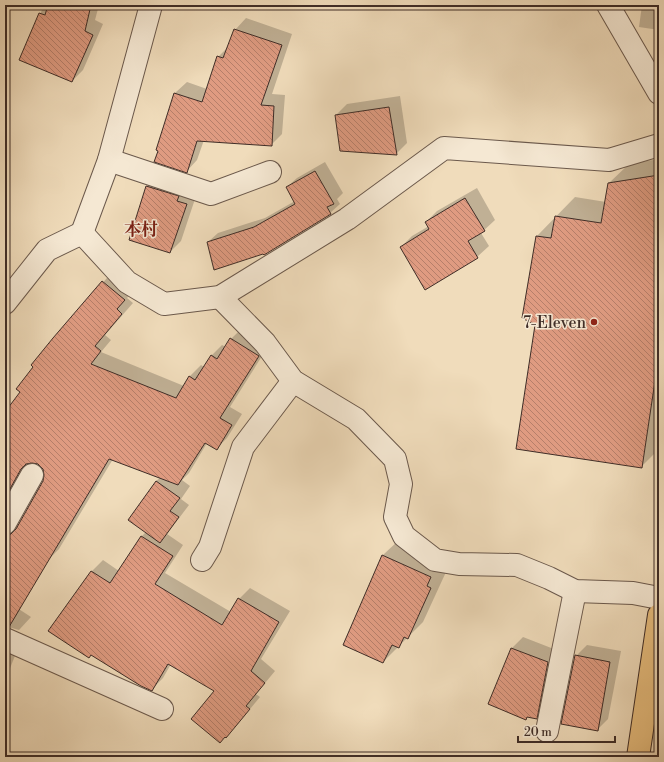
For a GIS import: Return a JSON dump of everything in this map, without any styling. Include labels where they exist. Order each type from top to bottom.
[{"type":"highway","points":[[638,757],[659,615]]},
{"type":"street","points":[[5,303],[47,250],[82,233],[109,160],[151,5]]},
{"type":"street","points":[[608,5],[659,93]]},
{"type":"street","points":[[82,233],[127,282],[164,304],[220,297],[347,219],[444,148],[609,160],[659,145]]},
{"type":"street","points":[[109,160],[211,194],[270,172]]},
{"type":"street","points":[[220,297],[266,343],[294,381],[356,419],[395,459],[401,484],[395,516],[404,536],[435,560],[459,564],[517,565],[549,578],[575,591],[633,593],[659,598]]},
{"type":"street","points":[[202,560],[210,547],[243,447],[294,381]]},
{"type":"street","points":[[5,523],[32,475]]},
{"type":"street","points":[[547,731],[575,591]]},
{"type":"street","points":[[5,639],[162,709]]},
{"type":"building","points":[[48,5],[91,5],[85,31],[93,35],[72,82],[19,60],[39,13],[45,15]]},
{"type":"building","points":[[234,29],[282,45],[261,105],[274,106],[272,146],[197,141],[187,173],[154,162],[158,151],[156,150],[174,93],[202,102],[217,56],[223,58]]},
{"type":"building","points":[[389,107],[397,155],[340,151],[335,115]]},
{"type":"building","points":[[315,171],[334,204],[327,207],[331,214],[264,255],[263,254],[214,270],[207,242],[254,227],[295,204],[286,187]]},
{"type":"building","name":"7-Eleven","points":[[659,175],[659,354],[642,468],[516,449],[535,325],[522,318],[536,236],[551,238],[555,216],[601,223],[608,183]]},
{"type":"building","points":[[146,186],[179,196],[177,201],[187,204],[170,253],[129,240]]},
{"type":"building","points":[[465,198],[485,231],[468,241],[478,258],[425,290],[400,247],[429,229],[425,222]]},
{"type":"building","points":[[102,281],[125,300],[117,309],[122,314],[95,346],[101,351],[91,364],[176,398],[189,376],[195,380],[211,355],[217,359],[230,338],[259,356],[220,418],[232,425],[217,450],[205,443],[178,485],[109,459],[9,627],[5,627],[5,535],[11,534],[16,529],[43,481],[44,475],[43,469],[38,464],[26,464],[21,469],[5,498],[5,412],[20,392],[16,389],[33,367],[31,365]]},
{"type":"building","points":[[156,481],[180,498],[170,511],[179,517],[160,543],[128,520]]},
{"type":"building","points":[[141,536],[173,556],[155,584],[222,625],[238,598],[279,622],[251,671],[265,683],[246,706],[250,709],[220,743],[191,719],[214,691],[168,664],[152,691],[141,686],[91,655],[89,658],[48,631],[91,571],[110,583]]},
{"type":"building","points":[[382,555],[431,577],[427,586],[431,588],[408,639],[404,637],[399,648],[392,645],[383,663],[343,645]]},
{"type":"building","points":[[511,648],[548,662],[537,719],[527,717],[526,720],[488,704]]},
{"type":"building","points":[[575,655],[610,662],[598,731],[561,724]]},
{"type":"place","name":"7-Eleven","points":[[594,322]]},
{"type":"district","name":"本村","points":[[141,229]]}]
